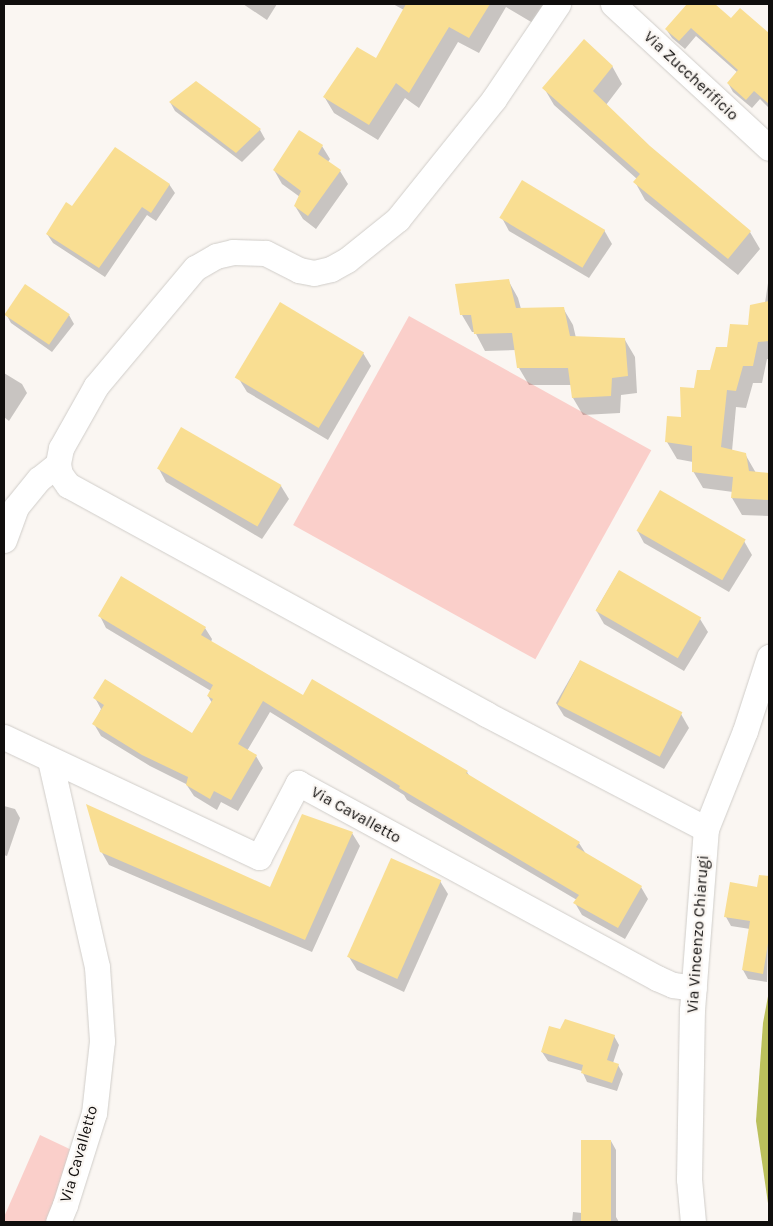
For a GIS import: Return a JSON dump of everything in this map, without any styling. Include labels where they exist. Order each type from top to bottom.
[{"type":"street","points":[[558,4],[494,99],[398,219],[347,260],[331,269],[314,273],[299,270],[265,253],[233,252],[216,256],[195,268],[96,386],[61,448],[58,464],[60,474],[68,484],[486,714],[706,829]]},
{"type":"street","name":"Via Zuccherificio","points":[[613,4],[769,148]]},
{"type":"street","points":[[4,540],[16,507],[39,478],[58,464]]},
{"type":"street","name":"Via Vincenzo Chiarugi","points":[[692,1222],[689,1179],[694,988],[706,829],[745,731],[769,657]]},
{"type":"street","name":"Via Cavalletto","points":[[4,737],[259,857],[298,783],[657,978],[673,985],[694,988]]},
{"type":"street","name":"Via Cavalletto","points":[[50,760],[96,967],[102,1040],[94,1113],[66,1205],[58,1222]]},
{"type":"shaded area","points":[[409,316],[651,450],[535,659],[293,525]]},
{"type":"shaded area","points":[[769,991],[769,1210],[756,1121],[763,1023]]},
{"type":"shaded area","points":[[40,1135],[76,1152],[51,1222],[4,1222],[4,1217]]},
{"type":"building","points":[[406,4],[490,4],[469,38],[449,27],[409,93],[396,83],[369,125],[323,97],[357,47],[376,58]]},
{"type":"building","points":[[687,4],[715,4],[731,18],[740,8],[769,33],[769,104],[754,91],[746,100],[727,83],[738,70],[691,28],[679,41],[665,29]]},
{"type":"building","points":[[584,39],[613,66],[593,91],[650,146],[751,231],[728,259],[633,182],[640,174],[542,88]]},
{"type":"building","points":[[196,81],[261,129],[236,153],[169,102]]},
{"type":"building","points":[[299,130],[323,145],[318,154],[341,170],[308,216],[294,206],[301,191],[273,170]]},
{"type":"building","points":[[115,147],[170,184],[151,213],[142,207],[99,268],[46,234],[66,202],[72,206]]},
{"type":"building","points":[[522,180],[605,230],[582,268],[499,218]]},
{"type":"building","points":[[509,279],[516,308],[564,307],[570,336],[625,338],[628,376],[612,378],[611,396],[572,398],[568,368],[517,368],[512,333],[474,334],[471,315],[460,315],[455,284]]},
{"type":"building","points":[[25,284],[70,314],[49,345],[4,315]]},
{"type":"building","points":[[769,301],[769,341],[758,342],[753,366],[743,366],[736,391],[727,390],[721,447],[746,453],[749,471],[769,473],[769,500],[731,498],[733,477],[692,472],[692,446],[665,442],[667,416],[681,417],[680,387],[694,388],[697,370],[710,370],[716,347],[727,347],[730,324],[748,325],[750,305]]},
{"type":"building","points":[[280,302],[364,352],[319,428],[235,377]]},
{"type":"building","points":[[181,427],[281,485],[257,527],[157,469]]},
{"type":"building","points":[[660,490],[746,540],[722,580],[636,531]]},
{"type":"building","points":[[619,570],[701,618],[678,658],[596,611]]},
{"type":"building","points":[[121,576],[206,627],[201,635],[303,695],[312,679],[468,771],[466,773],[580,842],[576,847],[642,886],[618,928],[573,903],[579,895],[399,788],[400,786],[263,701],[238,744],[257,755],[231,800],[214,791],[210,799],[186,785],[188,777],[142,755],[92,724],[104,705],[93,698],[105,679],[192,733],[213,699],[207,696],[213,685],[98,616]]},
{"type":"building","points":[[580,660],[682,712],[660,757],[557,705]]},
{"type":"building","points":[[86,804],[270,887],[302,814],[353,832],[305,940],[100,852]]},
{"type":"building","points":[[391,858],[441,880],[397,979],[347,957]]},
{"type":"building","points":[[759,875],[769,876],[769,937],[763,974],[742,970],[750,921],[724,917],[730,882],[757,887]]},
{"type":"building","points":[[565,1019],[615,1035],[607,1060],[619,1064],[612,1083],[581,1073],[583,1065],[541,1052],[549,1026],[560,1029]]},
{"type":"building","points":[[581,1140],[611,1140],[611,1222],[581,1222]]}]
